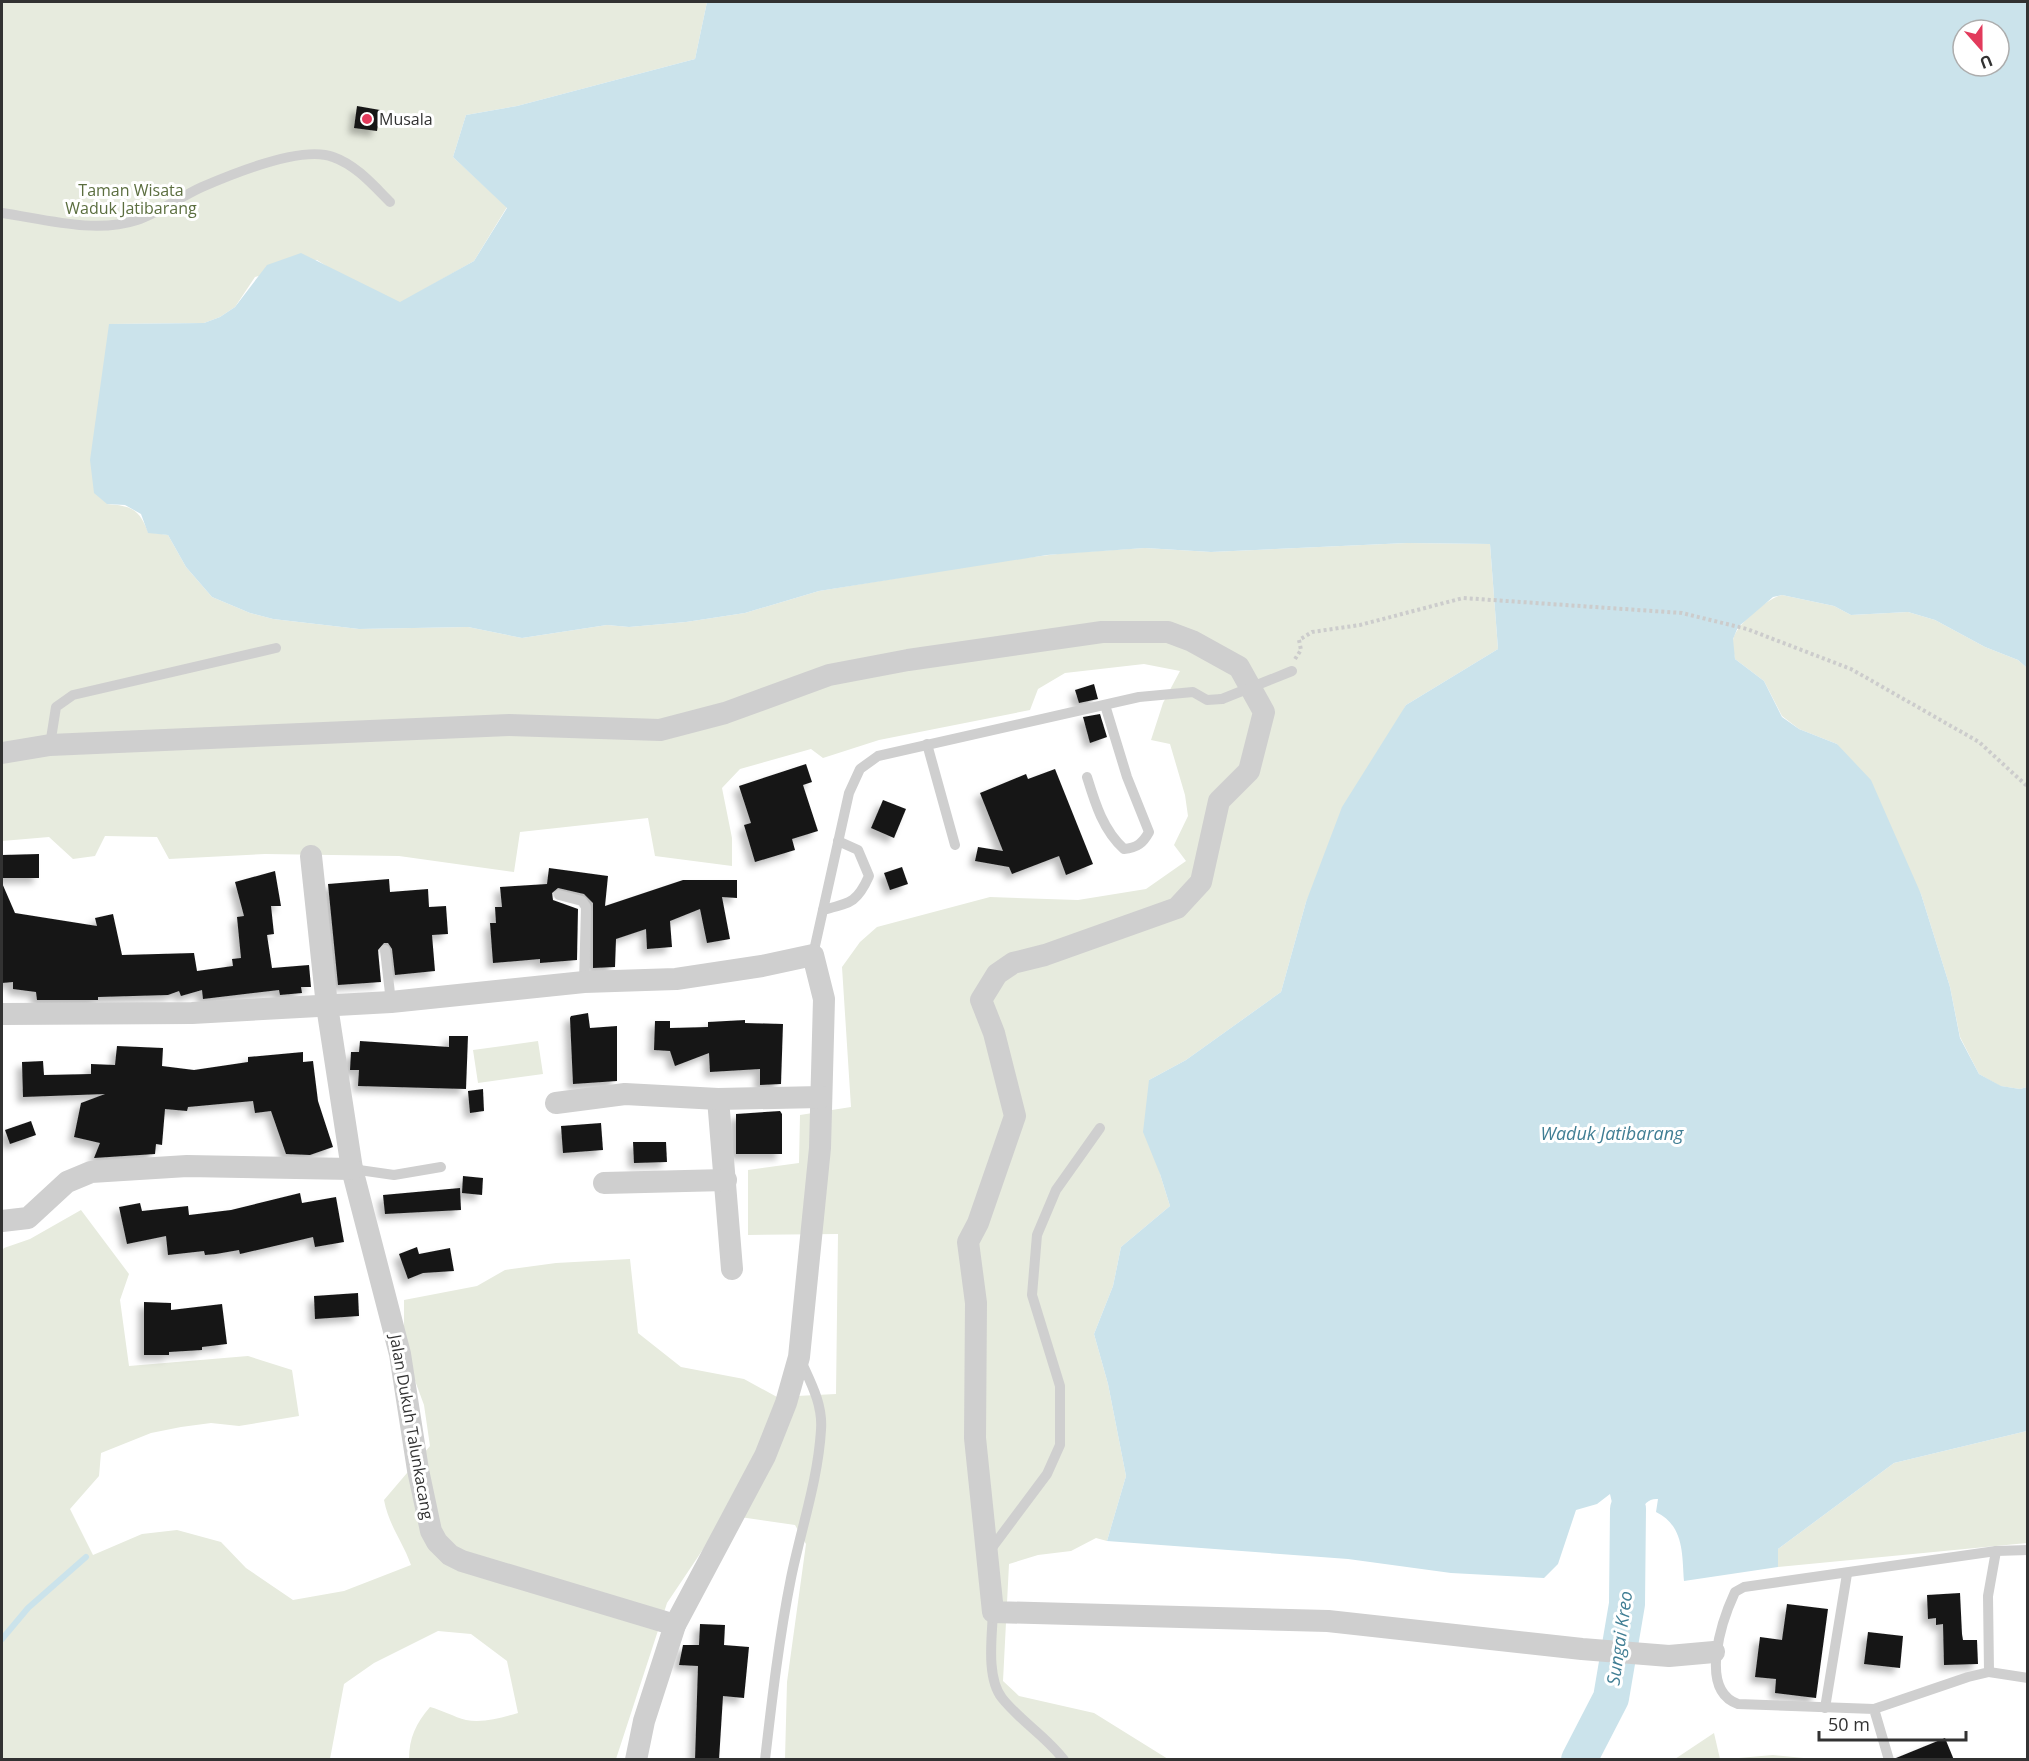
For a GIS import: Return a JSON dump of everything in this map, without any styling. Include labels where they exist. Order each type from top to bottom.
[{"type":"street","points":[[2,753],[50,745],[509,725],[660,730],[724,713],[829,675],[908,660],[1102,632],[1168,632],[1192,641],[1239,667],[1264,712],[1248,771],[1219,801],[1201,882],[1177,908],[1013,963],[996,974],[981,1000],[997,1044],[1015,1116],[978,1223],[968,1242],[976,1303],[975,1438],[987,1554],[996,1612],[1328,1621],[1669,1656],[1714,1652]]},
{"type":"street","name":"Jalan Dukuh Talunkacang","points":[[311,856],[327,1006],[352,1169],[408,1391],[418,1470],[431,1531],[437,1542],[450,1555],[462,1561],[675,1625]]},
{"type":"street","points":[[2,1014],[192,1013],[392,1002],[584,982],[676,979],[762,966],[813,955],[824,999],[820,1148],[799,1357],[786,1403],[765,1456],[675,1625],[644,1721],[636,1760]]},
{"type":"street","points":[[556,1103],[625,1094],[718,1099],[821,1097]]},
{"type":"street","points":[[718,1099],[732,1269]]},
{"type":"street","points":[[2,1221],[28,1218],[67,1182],[91,1172],[187,1166],[352,1169]]},
{"type":"street","points":[[604,1183],[726,1180]]},
{"type":"lane","points":[[2,213],[86,226],[136,220],[201,187],[303,154],[331,156],[349,164],[390,201]]},
{"type":"lane","points":[[50,745],[56,707],[73,695],[276,648]]},
{"type":"lane","points":[[813,955],[849,793],[860,769],[878,756],[1139,697],[1193,692],[1207,700],[1222,699],[1292,671]]},
{"type":"lane","points":[[1087,777],[1099,814],[1114,840],[1124,849],[1134,848],[1144,842],[1149,832],[1127,777],[1105,705]]},
{"type":"lane","points":[[927,744],[955,845]]},
{"type":"lane","points":[[823,910],[851,903],[860,895],[869,876],[866,863],[858,850],[838,841]]},
{"type":"lane","points":[[559,895],[582,901],[586,907],[584,982]]},
{"type":"lane","points":[[385,950],[392,1002]]},
{"type":"lane","points":[[987,1554],[1047,1474],[1060,1445],[1060,1386],[1032,1295],[1036,1235],[1056,1190],[1100,1128]]},
{"type":"lane","points":[[352,1169],[394,1175],[441,1167]]},
{"type":"lane","points":[[765,1760],[775,1677],[791,1578],[810,1495],[821,1429],[818,1398],[799,1357]]},
{"type":"lane","points":[[2028,1550],[1996,1551],[1744,1587],[1735,1592],[1714,1652],[1720,1692],[1728,1701],[1738,1704],[1875,1709],[1989,1672],[2028,1678]]},
{"type":"lane","points":[[1989,1672],[1988,1596],[1996,1551]]},
{"type":"lane","points":[[1825,1708],[1847,1574]]},
{"type":"lane","points":[[996,1612],[991,1662],[1001,1697],[1051,1742],[1064,1760]]},
{"type":"lane","points":[[1875,1709],[1889,1760]]},
{"type":"path","points":[[1292,671],[1294,660],[1300,650],[1299,640],[1302,636],[1471,598],[1682,613],[1747,629],[1851,669],[1979,742],[2028,787]]},
{"type":"green space","name":"Taman Wisata Waduk Jatibarang","points":[[2,2],[707,2],[695,59],[517,106],[466,115],[453,157],[507,207],[474,261],[400,303],[334,271],[317,260],[255,277],[235,307],[220,317],[204,323],[109,324],[107,504],[133,510],[141,518],[148,532],[168,535],[186,567],[212,597],[250,613],[273,619],[359,629],[468,627],[522,638],[607,625],[629,627],[686,622],[745,613],[819,591],[1007,560],[1066,553],[1145,548],[1211,552],[1407,543],[1490,544],[1498,649],[1406,705],[1306,902],[1281,992],[1186,1060],[1149,1080],[1160,1174],[1170,1206],[1121,1247],[1113,1286],[1094,1334],[1108,1384],[1126,1476],[1107,1541],[1096,1538],[1071,1551],[1038,1555],[1009,1564],[1003,1681],[1019,1696],[1094,1713],[1168,1759],[785,1759],[787,1682],[806,1544],[795,1525],[726,1515],[667,1603],[616,1759],[409,1759],[414,1731],[430,1707],[472,1721],[492,1720],[518,1713],[507,1661],[471,1634],[438,1631],[374,1663],[344,1684],[330,1759],[2,1759],[2,1251],[4,1248],[30,1239],[81,1210],[129,1274],[120,1300],[129,1366],[248,1356],[292,1370],[299,1416],[239,1426],[211,1423],[181,1427],[151,1433],[101,1453],[99,1476],[70,1509],[93,1555],[142,1534],[177,1530],[221,1542],[246,1568],[293,1600],[344,1591],[411,1565],[389,1518],[384,1500],[430,1446],[424,1405],[404,1351],[404,1300],[477,1286],[505,1270],[556,1263],[630,1259],[638,1333],[681,1367],[744,1379],[777,1397],[836,1394],[838,1234],[748,1235],[748,1170],[799,1163],[800,1115],[851,1107],[842,967],[860,942],[877,927],[990,897],[1078,900],[1146,889],[1186,861],[1174,845],[1188,816],[1185,795],[1170,744],[1151,740],[1163,703],[1180,671],[1144,664],[1065,673],[1038,689],[1030,710],[879,740],[823,758],[811,749],[740,769],[722,788],[732,838],[732,866],[655,856],[648,818],[520,832],[514,872],[399,856],[265,854],[169,859],[157,837],[105,836],[95,856],[73,859],[49,837],[2,841]]},
{"type":"green space","points":[[1782,595],[1834,606],[1851,615],[1908,612],[1935,620],[1985,647],[2018,660],[2027,668],[2027,1087],[2020,1089],[2000,1086],[1979,1074],[1960,1037],[1950,987],[1921,894],[1837,744],[1799,729],[1782,716],[1764,681],[1735,659],[1733,640],[1740,627],[1761,606]]},
{"type":"green space","points":[[538,1041],[543,1074],[478,1083],[473,1050]]},
{"type":"green space","points":[[2027,1431],[2027,1543],[1778,1567],[1778,1549],[1894,1463]]},
{"type":"green space","points":[[1714,1733],[1720,1759],[1675,1759]]},
{"type":"green space","points":[[1773,1755],[1814,1759],[1727,1759]]},
{"type":"water","name":"Waduk Jatibarang","points":[[707,2],[2027,2],[2027,668],[2018,660],[1985,647],[1935,620],[1908,612],[1851,615],[1834,606],[1782,595],[1773,597],[1738,627],[1733,639],[1735,659],[1764,681],[1782,717],[1799,729],[1837,744],[1871,780],[1921,894],[1950,987],[1960,1038],[1979,1074],[2001,1086],[2020,1089],[2027,1087],[2027,1431],[1894,1463],[1778,1549],[1778,1567],[1684,1581],[1680,1541],[1672,1525],[1656,1512],[1658,1499],[1647,1502],[1640,1512],[1613,1507],[1610,1494],[1597,1504],[1576,1510],[1558,1564],[1544,1578],[1451,1573],[1348,1559],[1107,1541],[1126,1476],[1108,1384],[1094,1334],[1113,1286],[1121,1247],[1170,1206],[1143,1132],[1149,1080],[1186,1060],[1281,992],[1306,902],[1342,807],[1406,705],[1498,649],[1490,544],[1407,543],[1211,552],[1145,548],[1047,555],[819,591],[745,613],[686,622],[629,627],[607,625],[522,638],[468,627],[359,629],[273,619],[250,613],[212,597],[186,567],[168,535],[148,533],[141,514],[125,505],[107,504],[94,493],[90,460],[109,324],[204,323],[220,317],[235,307],[267,265],[301,253],[400,302],[474,261],[507,208],[453,157],[466,115],[517,106],[695,59]]},
{"type":"building","name":"Musala","points":[[357,106],[380,110],[377,131],[354,128]]},
{"type":"building","points":[[1094,684],[1098,699],[1079,703],[1075,690]]},
{"type":"building","points":[[1100,714],[1107,737],[1090,743],[1083,717]]},
{"type":"building","points":[[806,764],[812,782],[803,785],[818,831],[792,839],[795,850],[755,862],[744,825],[751,823],[739,786]]},
{"type":"building","points":[[1055,769],[1093,864],[1066,875],[1059,856],[1012,874],[1009,867],[975,861],[978,847],[1003,851],[980,793],[1026,774],[1028,779]]},
{"type":"building","points":[[883,800],[906,809],[894,838],[871,828]]},
{"type":"building","points":[[39,854],[39,878],[2,878],[2,855]]},
{"type":"building","points":[[902,867],[908,884],[890,890],[884,873]]},
{"type":"building","points":[[549,868],[608,876],[605,906],[683,880],[737,880],[737,898],[722,897],[730,939],[707,943],[700,909],[670,921],[672,947],[647,949],[646,929],[616,939],[615,967],[593,968],[593,903],[584,894],[558,888],[552,893],[553,900],[578,909],[577,960],[540,963],[540,959],[493,963],[490,923],[496,923],[495,907],[502,907],[500,887],[547,884]]},
{"type":"building","points":[[275,871],[281,906],[271,906],[274,934],[267,935],[272,968],[309,965],[311,987],[301,987],[302,993],[280,995],[279,990],[203,999],[202,990],[181,996],[179,991],[168,995],[98,997],[98,1000],[37,1000],[36,992],[13,989],[13,982],[2,983],[2,883],[15,913],[97,926],[95,918],[113,914],[122,955],[194,953],[197,971],[233,966],[232,959],[241,958],[237,917],[244,916],[235,882]]},
{"type":"building","points":[[389,879],[390,892],[428,889],[429,907],[446,906],[448,934],[432,935],[435,971],[395,975],[392,949],[388,943],[384,943],[378,950],[381,982],[338,985],[328,884]]},
{"type":"building","points":[[588,1013],[590,1028],[617,1026],[617,1081],[573,1084],[570,1018]]},
{"type":"building","points":[[745,1020],[745,1023],[783,1024],[781,1084],[760,1085],[760,1069],[710,1072],[709,1053],[675,1066],[670,1051],[654,1050],[655,1021],[670,1021],[670,1028],[708,1027],[708,1022]]},
{"type":"building","points":[[449,1036],[468,1036],[466,1089],[358,1086],[359,1070],[350,1070],[351,1052],[359,1052],[360,1041],[449,1047]]},
{"type":"building","points":[[117,1046],[163,1048],[162,1066],[194,1070],[248,1062],[248,1057],[303,1052],[303,1062],[313,1061],[318,1101],[333,1147],[310,1155],[286,1154],[271,1111],[255,1113],[253,1101],[188,1107],[187,1111],[165,1109],[162,1145],[156,1144],[155,1154],[94,1158],[100,1143],[74,1137],[81,1103],[105,1094],[23,1097],[22,1062],[43,1061],[44,1075],[91,1074],[91,1064],[115,1065]]},
{"type":"building","points":[[483,1089],[484,1111],[470,1113],[468,1091]]},
{"type":"building","points":[[780,1111],[782,1114],[782,1154],[736,1154],[736,1114]]},
{"type":"building","points":[[31,1121],[36,1135],[10,1144],[5,1130]]},
{"type":"building","points":[[601,1123],[603,1150],[563,1153],[561,1126]]},
{"type":"building","points":[[633,1142],[666,1142],[667,1162],[634,1163]]},
{"type":"building","points":[[463,1176],[483,1178],[482,1195],[462,1193]]},
{"type":"building","points":[[460,1188],[461,1210],[385,1214],[383,1195]]},
{"type":"building","points":[[300,1193],[302,1203],[336,1197],[344,1242],[315,1247],[313,1237],[240,1254],[239,1250],[205,1255],[204,1251],[168,1255],[166,1236],[127,1244],[119,1207],[140,1203],[142,1211],[188,1206],[189,1215],[231,1210]]},
{"type":"building","points":[[417,1247],[419,1254],[450,1248],[454,1271],[423,1273],[408,1279],[399,1254]]},
{"type":"building","points":[[358,1293],[359,1316],[315,1319],[314,1296]]},
{"type":"building","points":[[144,1302],[171,1303],[171,1310],[222,1304],[227,1344],[202,1347],[202,1350],[169,1352],[169,1355],[144,1355]]},
{"type":"building","points":[[1960,1593],[1963,1640],[1977,1640],[1978,1664],[1944,1665],[1943,1624],[1936,1625],[1936,1618],[1928,1619],[1927,1595]]},
{"type":"building","points":[[1787,1604],[1828,1609],[1816,1698],[1775,1693],[1776,1679],[1755,1677],[1760,1637],[1782,1640]]},
{"type":"building","points":[[700,1624],[725,1625],[724,1645],[749,1647],[744,1698],[723,1696],[719,1760],[695,1760],[698,1666],[679,1665],[683,1645],[699,1645]]},
{"type":"building","points":[[1868,1632],[1903,1636],[1900,1668],[1864,1664]]},
{"type":"building","points":[[1945,1738],[1954,1760],[1896,1760],[1896,1758]]},
{"type":"waterway","name":"Sungai Kreo","points":[[1579,1760],[1611,1698],[1627,1604],[1628,1509]]},
{"type":"waterway","points":[[2,1639],[28,1608],[86,1557]]},
{"type":"place","name":"Musala","points":[[367,119]]}]
